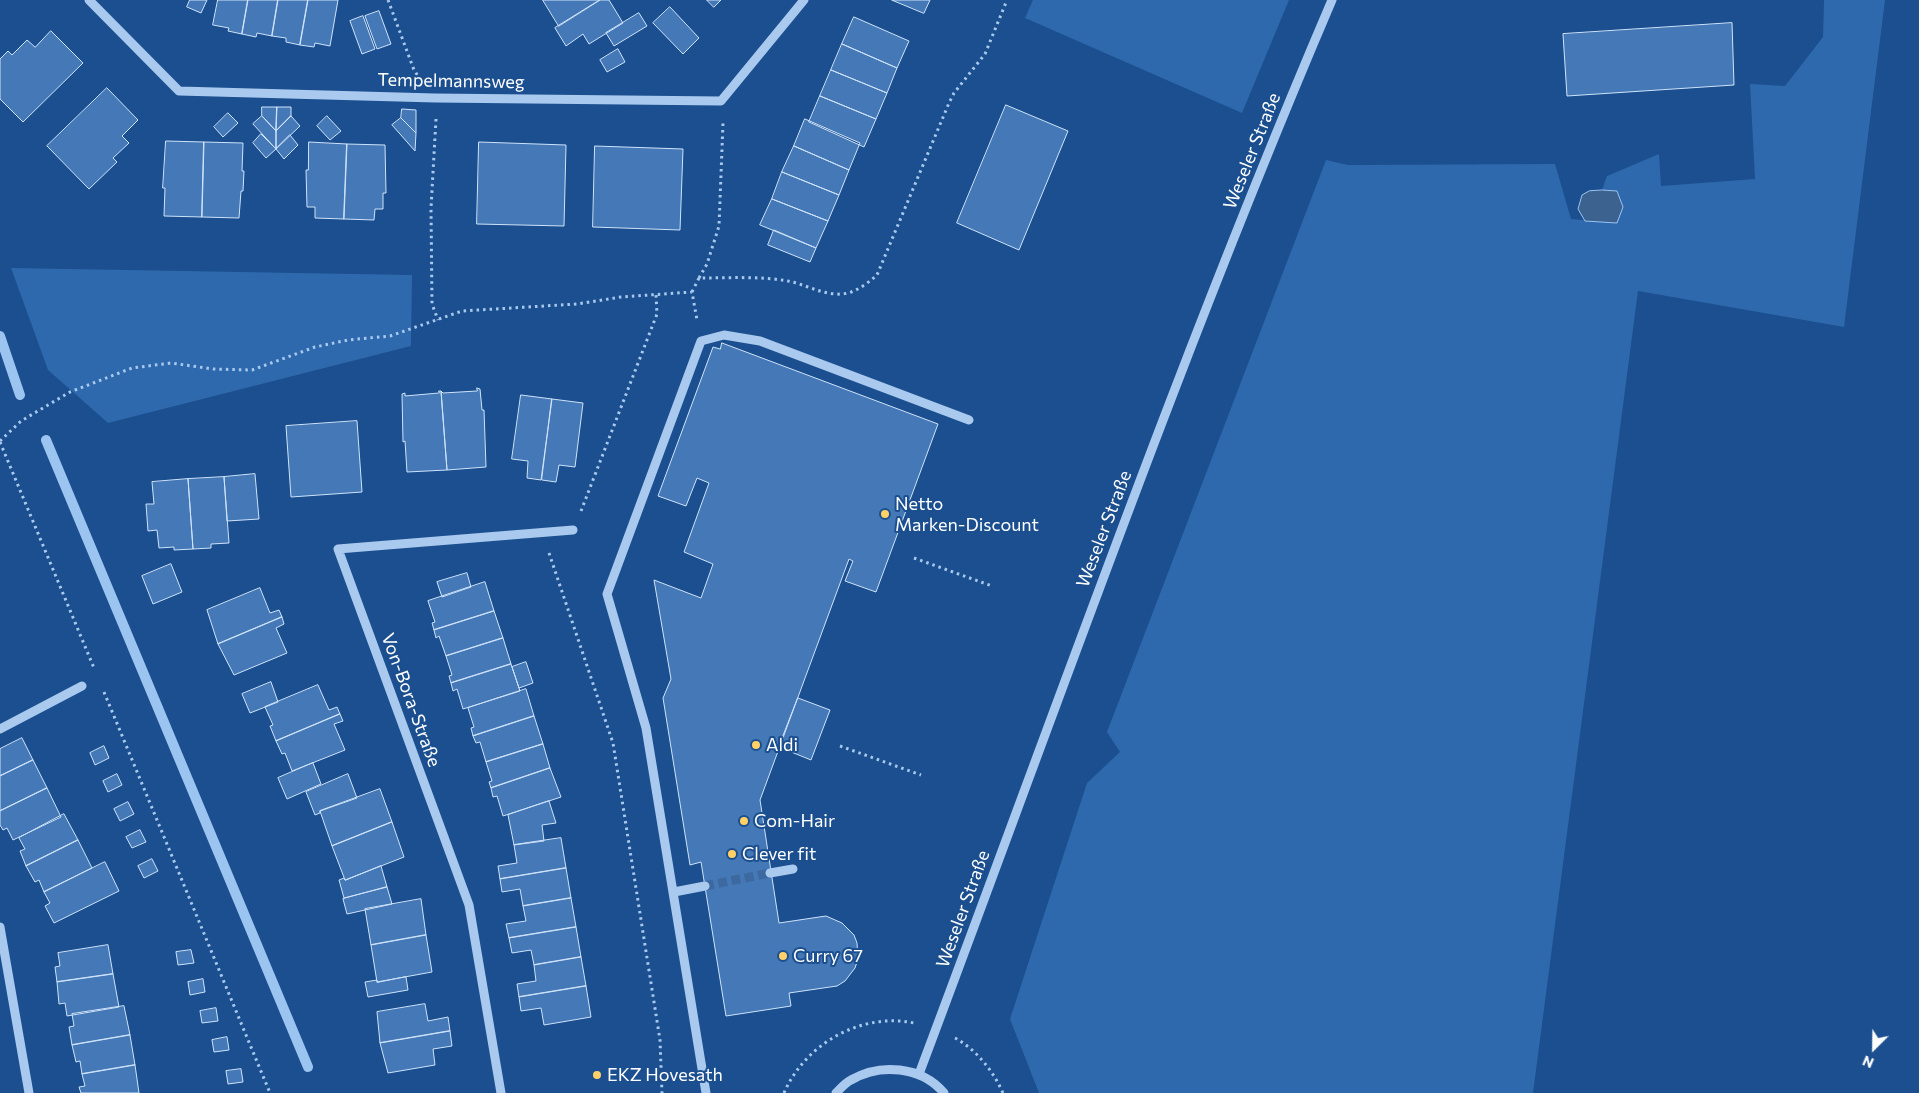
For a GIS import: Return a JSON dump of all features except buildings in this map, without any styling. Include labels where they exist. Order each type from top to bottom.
[{"type":"street","name":"Tempelmannsweg","points":[[89,0],[180,91],[435,98],[721,101]]},
{"type":"street","points":[[721,101],[804,0]]},
{"type":"street","name":"Weseler Straße","points":[[919,1074],[1063,682],[1205,310],[1332,0]]},
{"type":"street","points":[[706,1093],[646,728],[607,594],[701,341],[724,335],[760,341],[969,420]]},
{"type":"street","name":"Von-Bora-Straße","points":[[501,1093],[469,905],[338,549],[573,530]]},
{"type":"street","points":[[0,729],[82,686]]},
{"type":"street","points":[[770,873],[793,868]]},
{"type":"street","points":[[674,892],[705,886]]},
{"type":"street","points":[[0,927],[29,1093]]},
{"type":"street","points":[[836,1093],[850,1080],[872,1071],[896,1069],[919,1074],[938,1086],[944,1093]]},
{"type":"path","points":[[388,0],[414,70],[435,98],[437,127],[431,208],[432,304],[438,320]]},
{"type":"path","points":[[699,278],[756,278],[788,281],[830,294],[848,293],[863,287],[877,275],[954,92],[985,54],[1007,0]]},
{"type":"path","points":[[701,341],[692,292],[706,264],[719,226],[723,118],[721,101]]},
{"type":"path","points":[[95,671],[0,442],[21,421],[70,392],[132,368],[171,363],[252,370],[315,347],[348,340],[390,336],[462,312],[577,304],[621,297],[692,292]]},
{"type":"path","points":[[573,530],[657,314],[656,295]]},
{"type":"path","points":[[544,532],[549,555],[613,743],[660,1040],[662,1093]]},
{"type":"path","points":[[914,558],[992,586]]},
{"type":"path","points":[[103,689],[270,1093]]},
{"type":"path","points":[[840,746],[921,775]]},
{"type":"shaded area","points":[[1033,0],[1289,0],[1242,113],[1025,18]]},
{"type":"shaded area","points":[[1824,0],[1885,0],[1844,327],[1638,291],[1533,1093],[1039,1093],[1010,1019],[1087,783],[1120,752],[1107,732],[1326,160],[1348,165],[1555,164],[1571,219],[1617,223],[1617,191],[1602,190],[1607,176],[1659,154],[1661,186],[1755,179],[1750,84],[1785,86],[1823,37]]},
{"type":"shaded area","points":[[1589,191],[1617,191],[1623,207],[1617,223],[1585,221],[1578,209],[1582,195]]},
{"type":"shaded area","points":[[11,268],[412,275],[411,346],[108,423],[48,370]]},
{"type":"waterway","points":[[0,336],[20,395]]},
{"type":"waterway","points":[[46,440],[308,1067]]},
{"type":"tunnel","points":[[705,886],[770,873]]},
{"type":"place","name":"Netto Marken-Discount","points":[[885,514]]},
{"type":"place","name":"Aldi","points":[[756,745]]},
{"type":"place","name":"Com-Hair","points":[[744,821]]},
{"type":"place","name":"Clever fit","points":[[732,854]]},
{"type":"place","name":"Curry 67","points":[[783,956]]},
{"type":"place","name":"EKZ Hovesath","points":[[597,1075]]}]
